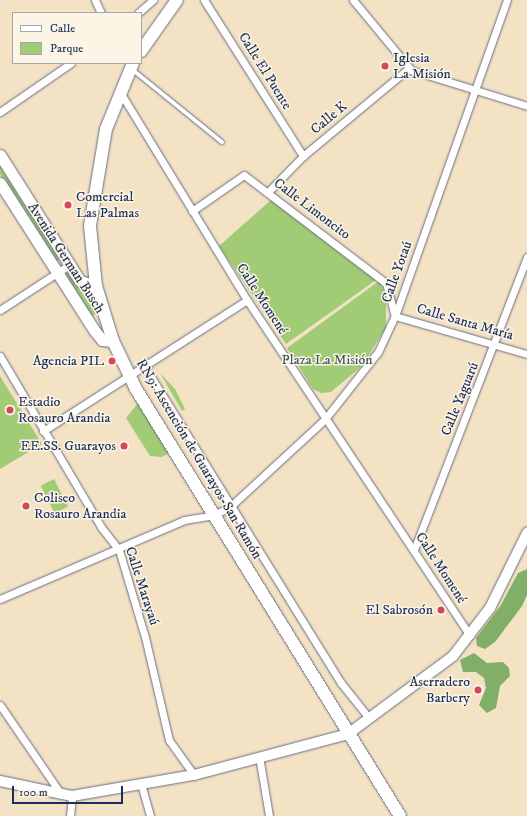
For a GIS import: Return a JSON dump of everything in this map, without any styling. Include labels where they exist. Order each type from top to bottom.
[{"type":"highway","points":[[142,50],[177,0]]},
{"type":"highway","name":"RN9: Ascención de Guarayos-San Ramón","points":[[130,64],[119,90],[106,129],[95,178],[90,226],[96,286],[113,341],[130,378],[348,734],[400,816]]},
{"type":"main road","name":"Avenida German Busch","points":[[0,155],[80,281],[96,286]]},
{"type":"main road","name":"Avenida German Busch","points":[[0,183],[56,273],[102,340],[113,341]]},
{"type":"main road","points":[[0,782],[66,796],[194,775],[259,756],[348,734],[432,673],[470,636],[490,608],[527,534]]},
{"type":"street","points":[[95,0],[101,12]]},
{"type":"street","points":[[139,12],[154,0]]},
{"type":"street","name":"Calle El Puente","points":[[204,0],[304,156]]},
{"type":"street","points":[[353,0],[409,68],[475,91],[527,106]]},
{"type":"street","name":"Calle Yotaú","points":[[215,515],[233,504],[325,419],[378,352],[395,316],[507,0]]},
{"type":"street","points":[[0,112],[70,64]]},
{"type":"street","name":"Calle K","points":[[268,192],[304,156],[409,68]]},
{"type":"street","name":"Calle Momené","points":[[119,90],[247,300],[470,636]]},
{"type":"street","name":"Calle Limoncito","points":[[192,211],[244,175],[386,283],[395,316]]},
{"type":"street","name":"Calle Yaguarú","points":[[414,550],[496,345],[527,257]]},
{"type":"street","points":[[0,310],[69,265]]},
{"type":"street","points":[[43,431],[130,378],[247,300]]},
{"type":"street","name":"Calle Santa María","points":[[395,316],[527,354]]},
{"type":"street","name":"Calle Marayaú","points":[[0,356],[101,527],[119,550],[145,638],[169,740],[194,775]]},
{"type":"street","points":[[145,368],[233,504],[341,683],[369,718]]},
{"type":"street","points":[[0,599],[119,550],[184,520],[215,515]]},
{"type":"street","points":[[0,705],[66,796],[70,816]]},
{"type":"street","points":[[259,756],[269,816]]},
{"type":"street","points":[[141,784],[150,816]]},
{"type":"lane","points":[[130,64],[222,142]]},
{"type":"green space","points":[[0,161],[61,259],[53,264],[0,174]]},
{"type":"green space","points":[[271,200],[376,280],[286,344],[219,246]]},
{"type":"green space","points":[[69,272],[96,314],[92,316],[63,276]]},
{"type":"green space","name":"Plaza La Misión","points":[[379,281],[386,295],[386,327],[363,365],[331,392],[321,393],[313,389],[287,348]]},
{"type":"green space","points":[[160,373],[175,389],[185,409],[182,411]]},
{"type":"green space","name":"Estadio Rosauro Arandia","points":[[0,376],[42,444],[0,469]]},
{"type":"green space","points":[[138,403],[169,453],[162,457],[150,456],[126,418]]},
{"type":"green space","points":[[54,479],[68,507],[55,513],[41,486]]},
{"type":"green space","points":[[527,569],[527,595],[522,606],[495,642],[485,649],[477,646],[476,638],[501,605],[518,573]]},
{"type":"green space","points":[[474,653],[487,663],[503,662],[509,668],[510,676],[500,686],[496,708],[487,713],[479,705],[486,688],[484,678],[476,672],[463,672],[460,660]]},
{"type":"place","name":"Iglesia La Misión","points":[[385,66]]},
{"type":"place","name":"Comercial Las Palmas","points":[[68,205]]},
{"type":"place","name":"Agencia PIL","points":[[112,361]]},
{"type":"place","name":"Estadio Rosauro Arandia","points":[[10,410]]},
{"type":"place","name":"EE.SS. Guarayos","points":[[124,446]]},
{"type":"place","name":"Coliseo Rosauro Arandia","points":[[26,506]]},
{"type":"place","name":"El Sabrosón","points":[[441,610]]},
{"type":"place","name":"Aserradero Barbery","points":[[478,690]]}]
